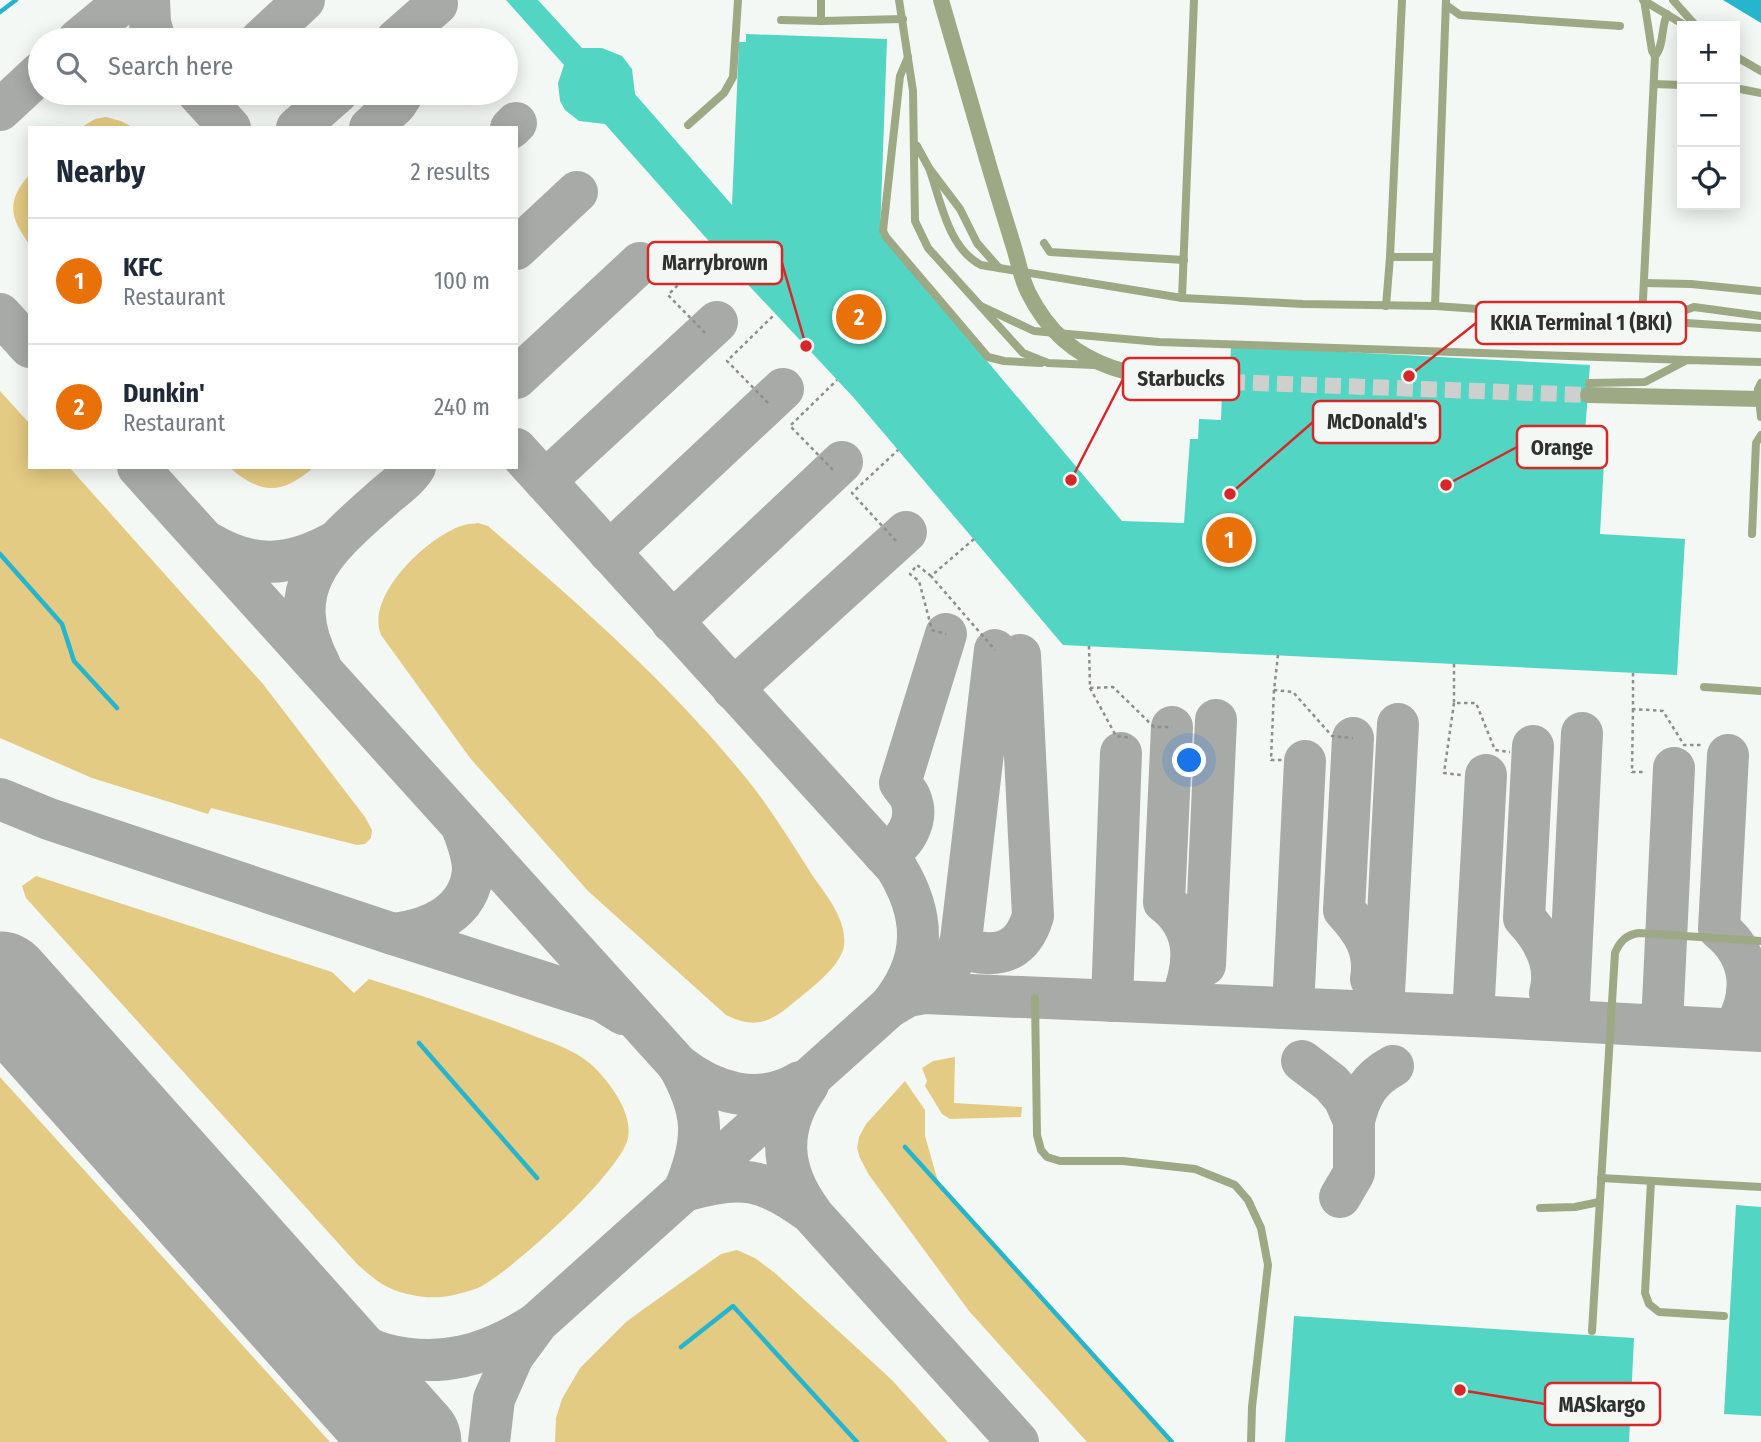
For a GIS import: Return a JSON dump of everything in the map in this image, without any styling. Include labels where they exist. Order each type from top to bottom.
[{"type":"street","points":[[941,0],[1027,291],[1044,318],[1067,346],[1086,358],[1119,371],[1191,381],[1230,376]]},
{"type":"street","points":[[1588,389],[1761,399]]},
{"type":"lane","points":[[688,125],[724,93],[733,77],[738,0]]},
{"type":"lane","points":[[821,0],[821,21]]},
{"type":"lane","points":[[899,0],[913,91],[915,221],[920,234],[928,248],[1023,353],[1048,363]]},
{"type":"lane","points":[[1182,298],[1194,0]]},
{"type":"lane","points":[[1386,306],[1402,0]]},
{"type":"lane","points":[[1643,0],[1678,21]]},
{"type":"lane","points":[[1642,320],[1655,57],[1643,0]]},
{"type":"lane","points":[[1673,0],[1692,21]]},
{"type":"lane","points":[[1447,2],[1460,15],[1620,26]]},
{"type":"lane","points":[[1435,306],[1447,2]]},
{"type":"lane","points":[[1655,57],[1661,48],[1662,28],[1667,14]]},
{"type":"lane","points":[[781,20],[903,19]]},
{"type":"lane","points":[[908,57],[900,76],[883,231],[988,357],[1004,361],[1230,376]]},
{"type":"lane","points":[[1740,59],[1761,71]]},
{"type":"lane","points":[[1654,84],[1677,85]]},
{"type":"lane","points":[[1740,89],[1761,93]]},
{"type":"lane","points":[[915,144],[929,168],[960,209],[977,243],[999,268]]},
{"type":"lane","points":[[929,168],[956,241],[972,261],[981,265],[1182,298],[1435,306],[1761,328]]},
{"type":"lane","points":[[1044,243],[1050,252],[1184,260]]},
{"type":"lane","points":[[1390,257],[1436,257]]},
{"type":"lane","points":[[1644,283],[1691,284],[1761,291]]},
{"type":"lane","points":[[981,306],[1034,331],[1159,342],[1761,362]]},
{"type":"lane","points":[[1656,321],[1694,307],[1761,316]]},
{"type":"lane","points":[[1588,389],[1645,382],[1687,360]]},
{"type":"lane","points":[[1761,383],[1758,389],[1761,417]]},
{"type":"lane","points":[[1752,534],[1756,443],[1761,435]]},
{"type":"lane","points":[[1704,687],[1761,691]]},
{"type":"lane","points":[[1592,1331],[1610,1022],[1615,953],[1618,945],[1629,934],[1639,933],[1761,941]]},
{"type":"lane","points":[[1035,998],[1037,1135],[1041,1150],[1047,1157],[1060,1161],[1123,1161],[1195,1169],[1235,1185],[1248,1200],[1261,1228],[1268,1265],[1252,1407],[1251,1442]]},
{"type":"lane","points":[[1601,1178],[1761,1187]]},
{"type":"lane","points":[[1651,1181],[1645,1293],[1649,1304],[1659,1312],[1724,1317]]},
{"type":"lane","points":[[1540,1208],[1575,1207],[1599,1202]]},
{"type":"path","points":[[705,333],[668,295],[715,248]]},
{"type":"path","points":[[768,403],[727,360],[775,314]]},
{"type":"path","points":[[833,470],[790,426],[837,380]]},
{"type":"path","points":[[897,541],[852,493],[898,450]]},
{"type":"path","points":[[931,576],[974,539]]},
{"type":"path","points":[[946,634],[932,630],[919,581],[910,573],[917,565],[931,576],[995,650]]},
{"type":"path","points":[[1089,646],[1090,688],[1116,736],[1130,738]]},
{"type":"path","points":[[1278,655],[1271,760],[1282,760]]},
{"type":"path","points":[[1454,664],[1454,703],[1444,773],[1461,775]]},
{"type":"path","points":[[1633,673],[1632,772],[1646,772]]},
{"type":"path","points":[[1090,688],[1112,687],[1154,727],[1172,727]]},
{"type":"path","points":[[1274,690],[1293,692],[1332,736],[1353,738]]},
{"type":"path","points":[[1454,703],[1476,703],[1495,750],[1510,752]]},
{"type":"path","points":[[1633,709],[1663,711],[1684,745],[1703,745]]},
{"type":"shaded area","points":[[106,117],[130,126],[83,126],[95,119]]},
{"type":"shaded area","points":[[28,176],[28,242],[18,226],[13,209],[22,184]]},
{"type":"shaded area","points":[[0,391],[28,422],[28,469],[71,469],[263,684],[365,817],[372,830],[371,838],[365,844],[357,845],[211,808],[208,814],[92,778],[0,738]]},
{"type":"shaded area","points":[[232,469],[311,469],[292,483],[272,488],[251,483]]},
{"type":"shaded area","points":[[478,523],[488,526],[623,646],[717,743],[779,823],[833,905],[844,935],[842,953],[824,977],[777,1015],[753,1023],[726,1015],[588,891],[470,758],[381,635],[378,620],[381,605],[399,574],[439,537],[458,527]]},
{"type":"shaded area","points":[[36,876],[332,972],[354,993],[369,979],[486,1018],[571,1051],[588,1061],[608,1082],[624,1110],[629,1129],[628,1138],[607,1173],[587,1196],[496,1277],[469,1291],[441,1297],[406,1294],[389,1288],[357,1264],[26,898],[22,886]]},
{"type":"shaded area","points":[[955,1057],[954,1103],[1022,1107],[1021,1117],[950,1119],[942,1114],[925,1086],[927,1081],[922,1068],[933,1061]]},
{"type":"shaded area","points":[[0,1077],[330,1442],[0,1442]]},
{"type":"shaded area","points":[[905,1081],[925,1110],[925,1136],[939,1185],[1172,1442],[1087,1442],[969,1311],[869,1175],[857,1148],[866,1124]]},
{"type":"shaded area","points":[[737,1250],[755,1258],[775,1273],[892,1380],[948,1442],[555,1442],[556,1418],[562,1399],[580,1368],[626,1322],[721,1254]]},
{"type":"water","points":[[1723,0],[1761,0],[1761,23]]},
{"type":"building","points":[[506,0],[538,0],[582,48],[602,48],[622,56],[632,69],[635,94],[732,205],[739,42],[746,42],[746,34],[887,39],[880,234],[1122,521],[1184,523],[1190,439],[1198,439],[1199,419],[1221,420],[1222,391],[1229,392],[1231,346],[1590,365],[1585,433],[1594,434],[1593,462],[1604,462],[1600,534],[1685,539],[1677,675],[1063,645],[854,398],[739,275],[605,124],[579,121],[565,110],[560,101],[558,83],[564,65]]},
{"type":"building","points":[[1736,1205],[1761,1207],[1761,1416],[1724,1414]]},
{"type":"building","points":[[1294,1316],[1634,1338],[1629,1442],[1285,1442]]},
{"type":"waterway","points":[[0,12],[16,0]]},
{"type":"waterway","points":[[0,554],[62,624],[74,661],[117,708]]},
{"type":"waterway","points":[[419,1043],[537,1178]]},
{"type":"waterway","points":[[905,1147],[1172,1442]]},
{"type":"waterway","points":[[681,1347],[733,1306],[857,1442]]},
{"type":"taxiway","points":[[92,28],[126,0]]},
{"type":"taxiway","points":[[149,0],[151,28]]},
{"type":"taxiway","points":[[274,28],[304,0]]},
{"type":"taxiway","points":[[410,28],[437,4]]},
{"type":"taxiway","points":[[0,110],[28,84]]},
{"type":"taxiway","points":[[209,105],[228,126]]},
{"type":"taxiway","points":[[299,126],[323,105]]},
{"type":"taxiway","points":[[372,126],[395,105]]},
{"type":"taxiway","points":[[513,126],[516,123]]},
{"type":"taxiway","points":[[518,247],[577,192]]},
{"type":"taxiway","points":[[518,376],[640,263]]},
{"type":"taxiway","points":[[0,314],[28,345]]},
{"type":"taxiway","points":[[545,481],[717,322]]},
{"type":"taxiway","points":[[609,552],[783,389]]},
{"type":"taxiway","points":[[489,1442],[494,1399],[513,1356],[538,1322],[889,1007],[910,973],[918,938],[913,903],[896,867],[518,451]]},
{"type":"taxiway","points":[[672,622],[842,462]]},
{"type":"taxiway","points":[[140,469],[678,1065],[693,1097],[699,1127],[696,1157],[684,1191]]},
{"type":"taxiway","points":[[320,665],[308,637],[305,612],[307,590],[316,569],[345,533],[413,469]]},
{"type":"taxiway","points":[[733,689],[906,532]]},
{"type":"taxiway","points":[[209,543],[241,557],[271,562],[301,557],[333,543]]},
{"type":"taxiway","points":[[884,854],[898,845],[912,823],[913,806],[900,783],[946,634]]},
{"type":"taxiway","points":[[924,993],[948,971],[961,940],[995,650]]},
{"type":"taxiway","points":[[971,951],[993,953],[1010,948],[1024,936],[1033,916],[1020,655]]},
{"type":"taxiway","points":[[1205,965],[1216,720]]},
{"type":"taxiway","points":[[1383,1012],[1398,724]]},
{"type":"taxiway","points":[[1172,727],[1164,902],[1176,913],[1189,936],[1191,962],[1180,1003]]},
{"type":"taxiway","points":[[1568,1020],[1582,733]]},
{"type":"taxiway","points":[[1353,738],[1344,910],[1357,925],[1370,950],[1371,979]]},
{"type":"taxiway","points":[[1533,746],[1524,918],[1538,934],[1548,953],[1552,972],[1550,993]]},
{"type":"taxiway","points":[[1112,1001],[1121,753]]},
{"type":"taxiway","points":[[1728,755],[1719,929],[1739,951],[1747,976],[1745,1002],[1734,1029]]},
{"type":"taxiway","points":[[1293,1008],[1305,761]]},
{"type":"taxiway","points":[[1662,1025],[1674,768]]},
{"type":"taxiway","points":[[1473,1016],[1486,775]]},
{"type":"taxiway","points":[[0,799],[49,819],[393,934],[420,928],[445,917],[464,898],[473,870],[471,853],[462,827]]},
{"type":"taxiway","points":[[393,934],[602,1001],[623,1014]]},
{"type":"taxiway","points":[[889,1007],[908,996],[924,993],[1761,1031]]},
{"type":"taxiway","points":[[1302,1061],[1331,1083],[1344,1098],[1354,1121],[1354,1173],[1340,1197]]},
{"type":"taxiway","points":[[678,1065],[706,1083],[737,1093],[769,1094],[800,1082]]},
{"type":"taxiway","points":[[1354,1121],[1359,1103],[1367,1089],[1378,1076],[1393,1066]]},
{"type":"taxiway","points":[[808,1085],[791,1118],[786,1149],[793,1181],[811,1212]]},
{"type":"taxiway","points":[[684,1191],[721,1182],[751,1182],[779,1192],[811,1213],[1018,1442]]},
{"type":"taxiway","points":[[306,1329],[344,1338],[384,1354],[424,1360],[444,1359],[481,1351],[534,1325]]},
{"type":"runway","points":[[0,984],[409,1442]]},
{"type":"tunnel","points":[[1229,382],[1588,395]]},
{"type":"place","name":"Dunkin'","points":[[859,317]]},
{"type":"place","name":"Marrybrown","points":[[806,346]]},
{"type":"place","name":"KKIA Terminal 1 (BKI)","points":[[1409,376]]},
{"type":"place","name":"Starbucks","points":[[1071,480]]},
{"type":"place","name":"Orange","points":[[1446,485]]},
{"type":"place","name":"McDonald's","points":[[1230,494]]},
{"type":"place","name":"KFC","points":[[1229,540]]},
{"type":"place","name":"MASkargo","points":[[1460,1390]]}]
